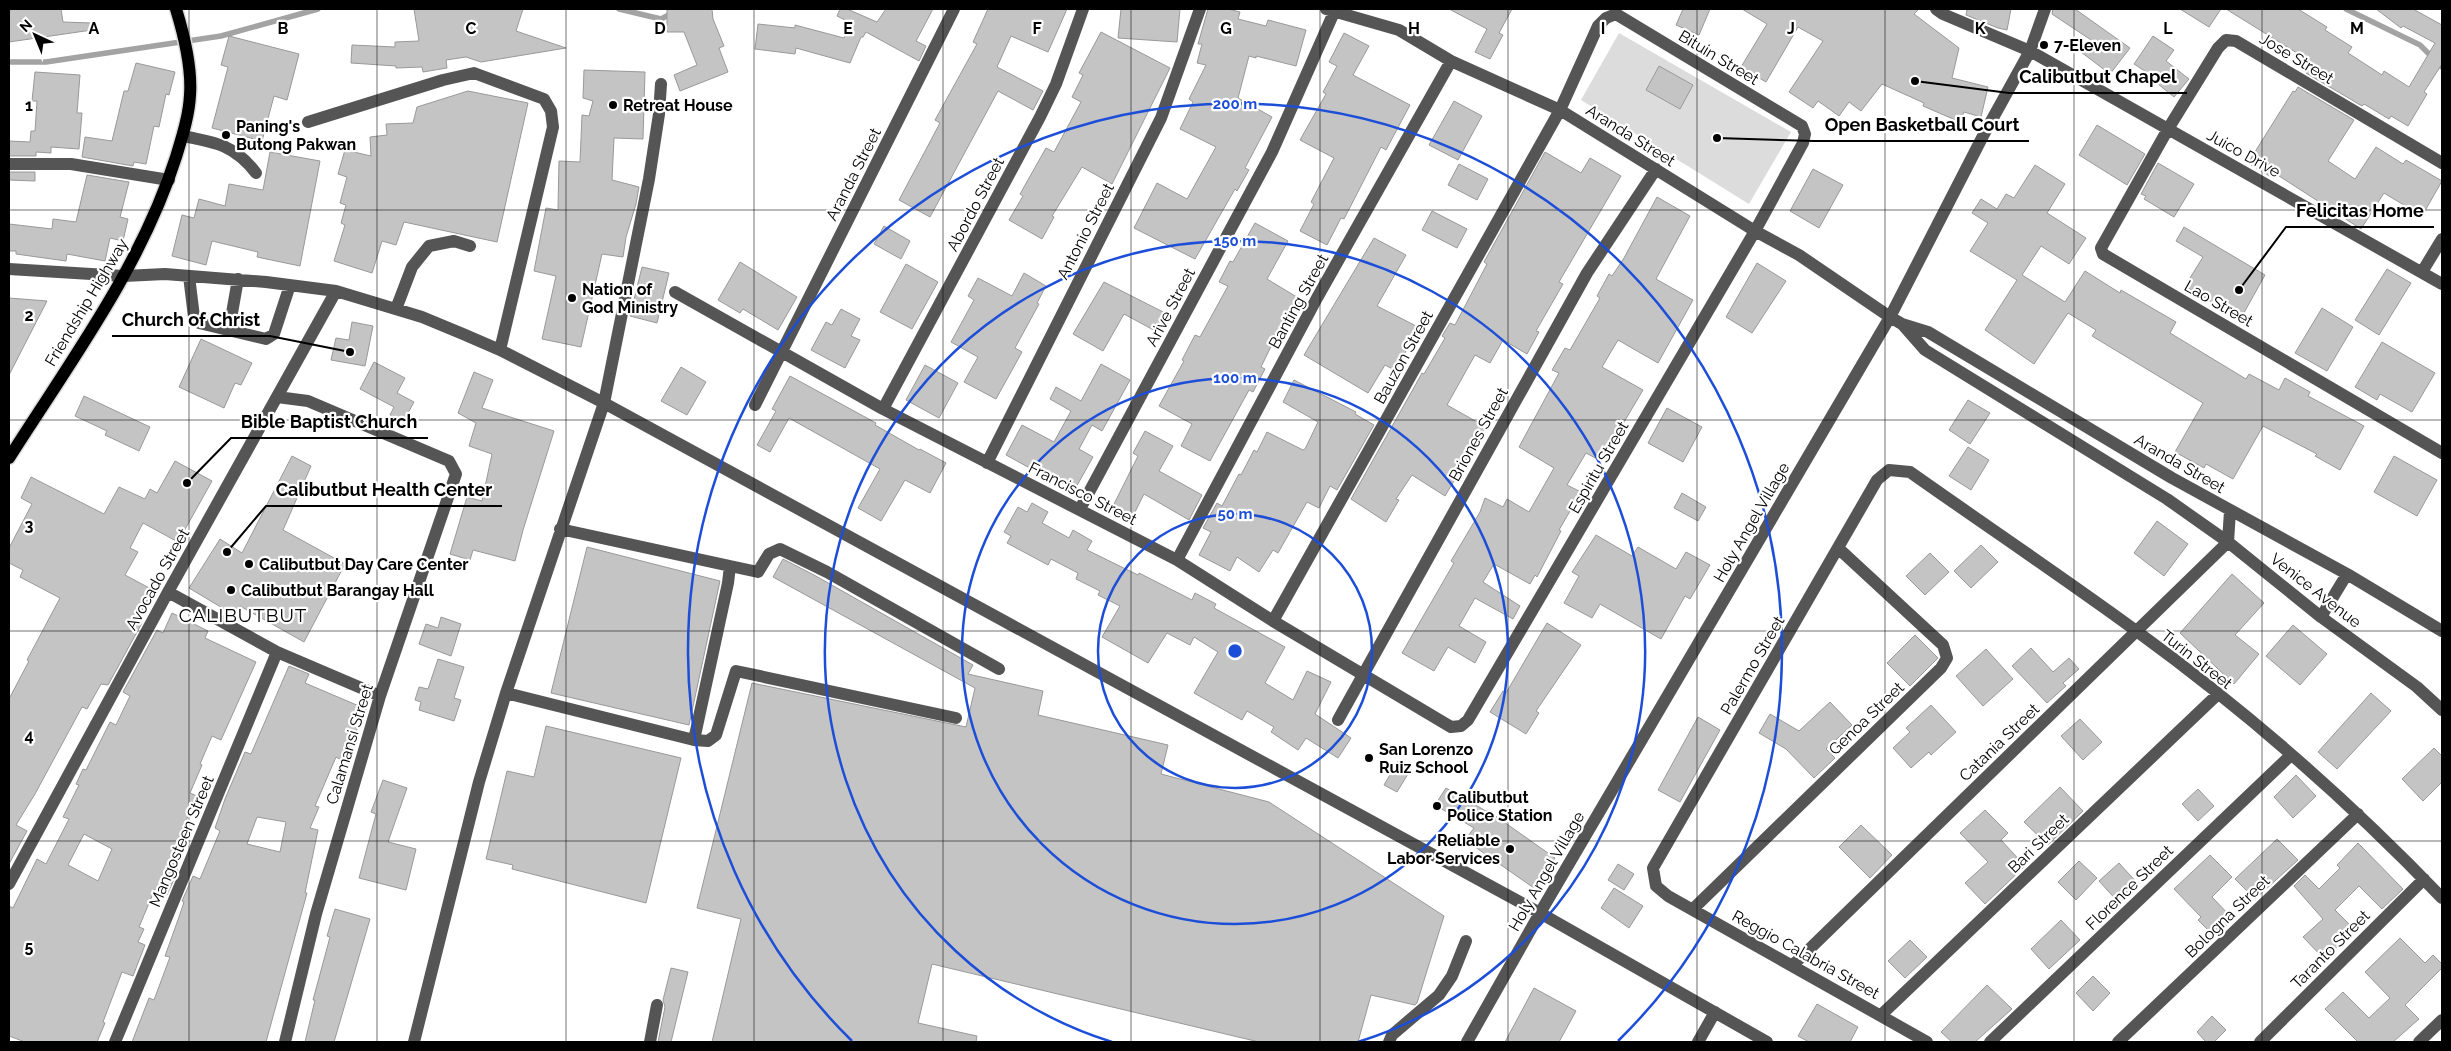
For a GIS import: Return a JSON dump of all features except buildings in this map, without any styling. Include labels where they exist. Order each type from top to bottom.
[{"type":"main road","name":"Friendship Highway","points":[[9,458],[124,276],[169,180],[182,136],[190,93],[187,59],[178,13]]},
{"type":"street","name":"Aranda Street","points":[[754,404],[782,353],[954,9]]},
{"type":"street","name":"Abordo Street","points":[[882,409],[1040,117],[1056,84],[1083,9]]},
{"type":"street","name":"Antonio Street","points":[[986,463],[1161,118],[1200,9]]},
{"type":"street","name":"Juico Drive","points":[[1936,9],[1943,14],[2030,51],[2442,284]]},
{"type":"street","name":"Holy Angel Village","points":[[1467,1042],[1540,913],[1890,317],[1984,134],[2030,51],[2045,9]]},
{"type":"street","name":"Aranda Street","points":[[1331,10],[1399,30],[1451,61],[1560,110],[1755,231],[1799,255],[1890,317],[1902,324],[1928,332],[2230,511],[2346,574],[2442,631]]},
{"type":"street","name":"Arive Street","points":[[1080,509],[1272,152],[1331,10]]},
{"type":"street","name":"Bituin Street","points":[[1560,110],[1598,26],[1606,18],[1616,14],[1802,126],[1805,134],[1803,143],[1755,231]]},
{"type":"street","name":"Jose Street","points":[[2168,129],[2222,43],[2231,40],[2442,163]]},
{"type":"street","name":"Banting Street","points":[[1178,560],[1317,298],[1451,61]]},
{"type":"street","points":[[308,122],[444,80],[474,74],[544,99],[551,110],[553,127],[500,350]]},
{"type":"street","points":[[414,1042],[479,782],[560,528],[604,403],[649,179],[659,114],[661,84]]},
{"type":"street","name":"Bauzon Street","points":[[1273,621],[1560,110]]},
{"type":"street","name":"Lao Street","points":[[2168,129],[2104,240],[2101,248],[2103,254],[2442,454]]},
{"type":"street","points":[[182,136],[229,147],[246,160],[256,173]]},
{"type":"street","points":[[9,164],[71,164],[169,180]]},
{"type":"street","name":"Briones Street","points":[[1338,720],[1587,272],[1656,169]]},
{"type":"street","name":"Espiritu Street","points":[[1468,720],[1755,231]]},
{"type":"street","points":[[2422,272],[2442,239]]},
{"type":"street","points":[[396,309],[412,267],[429,246],[454,241],[470,246]]},
{"type":"street","points":[[9,269],[124,276],[165,274],[238,279],[336,291],[422,317],[500,350],[604,403],[1540,913],[1767,1042]]},
{"type":"street","points":[[189,276],[194,317],[199,323],[266,339],[274,334],[290,285]]},
{"type":"street","points":[[229,330],[238,279]]},
{"type":"street","name":"Avocado Street","points":[[9,884],[168,592],[336,291]]},
{"type":"street","name":"Francisco Street","points":[[675,292],[882,409],[1178,560],[1273,621],[1451,726],[1460,726],[1468,720]]},
{"type":"street","name":"Aranda Street","points":[[1902,324],[1925,350],[2167,499]]},
{"type":"street","name":"Calamansi Street","points":[[277,397],[308,401],[449,462],[456,474],[454,485],[380,696],[316,914],[286,1042]]},
{"type":"street","name":"Palermo Street","points":[[1668,896],[1656,886],[1654,868],[1877,480],[1889,470],[1910,472]]},
{"type":"street","name":"Turin Street","points":[[1910,472],[2136,631],[2217,695],[2291,755],[2358,814],[2442,898]]},
{"type":"street","name":"Venice Avenue","points":[[2167,499],[2228,542],[2321,617],[2417,686],[2442,710]]},
{"type":"street","points":[[2228,542],[2230,511]]},
{"type":"street","points":[[560,528],[758,572],[769,554],[780,549],[827,572],[999,669]]},
{"type":"street","name":"Catania Street","points":[[1792,966],[2228,542]]},
{"type":"street","name":"Genoa Street","points":[[1693,909],[1941,668],[1947,658],[1943,645],[1838,548]]},
{"type":"street","points":[[694,740],[728,584],[730,566]]},
{"type":"street","points":[[2321,617],[2346,574]]},
{"type":"street","points":[[168,592],[277,652],[380,696]]},
{"type":"street","name":"Mangosteen Street","points":[[115,1042],[277,652]]},
{"type":"street","points":[[506,693],[694,740],[708,741],[716,734],[736,672],[956,718]]},
{"type":"street","name":"Bari Street","points":[[1881,1015],[2217,695]]},
{"type":"street","name":"Florence Street","points":[[1990,1042],[2291,755]]},
{"type":"street","name":"Bologna Street","points":[[2118,1042],[2358,814]]},
{"type":"street","name":"Taranto Street","points":[[2260,1042],[2424,879]]},
{"type":"street","name":"Reggio Calabria Street","points":[[1668,896],[1927,1042]]},
{"type":"street","points":[[1389,1042],[1392,1035],[1439,995],[1452,976],[1466,941]]},
{"type":"street","points":[[650,1042],[657,1005]]},
{"type":"street","points":[[1698,1042],[1715,1012]]},
{"type":"street","points":[[2419,1042],[2442,1020]]},
{"type":"shaded area","points":[[1619,33],[1791,132],[1749,204],[1581,100]]},
{"type":"waterway","points":[[9,62],[46,62],[221,36],[318,9]]},
{"type":"waterway","points":[[619,9],[661,19],[680,9]]},
{"type":"waterway","points":[[2346,9],[2420,45],[2442,67]]},
{"type":"place","name":"7-Eleven","points":[[2044,45]]},
{"type":"place","name":"Calibutbut Chapel","points":[[1915,81]]},
{"type":"place","name":"Retreat House","points":[[613,105]]},
{"type":"place","name":"Paning's Butong Pakwan","points":[[226,135]]},
{"type":"place","name":"Open Basketball Court","points":[[1717,138]]},
{"type":"place","name":"Felicitas Home","points":[[2239,290]]},
{"type":"place","name":"Nation of God Ministry","points":[[572,298]]},
{"type":"place","name":"Church of Christ","points":[[350,352]]},
{"type":"place","name":"Bible Baptist Church","points":[[187,483]]},
{"type":"place","name":"Calibutbut Health Center","points":[[227,552]]},
{"type":"place","name":"Calibutbut Day Care Center","points":[[249,564]]},
{"type":"place","name":"Calibutbut Barangay Hall","points":[[231,590]]},
{"type":"place","name":"San Lorenzo Ruiz School","points":[[1369,758]]},
{"type":"place","name":"Calibutbut Police Station","points":[[1437,806]]},
{"type":"place","name":"Reliable Labor Services","points":[[1510,849]]},
{"type":"district","name":"CALIBUTBUT","points":[[243,615]]}]
